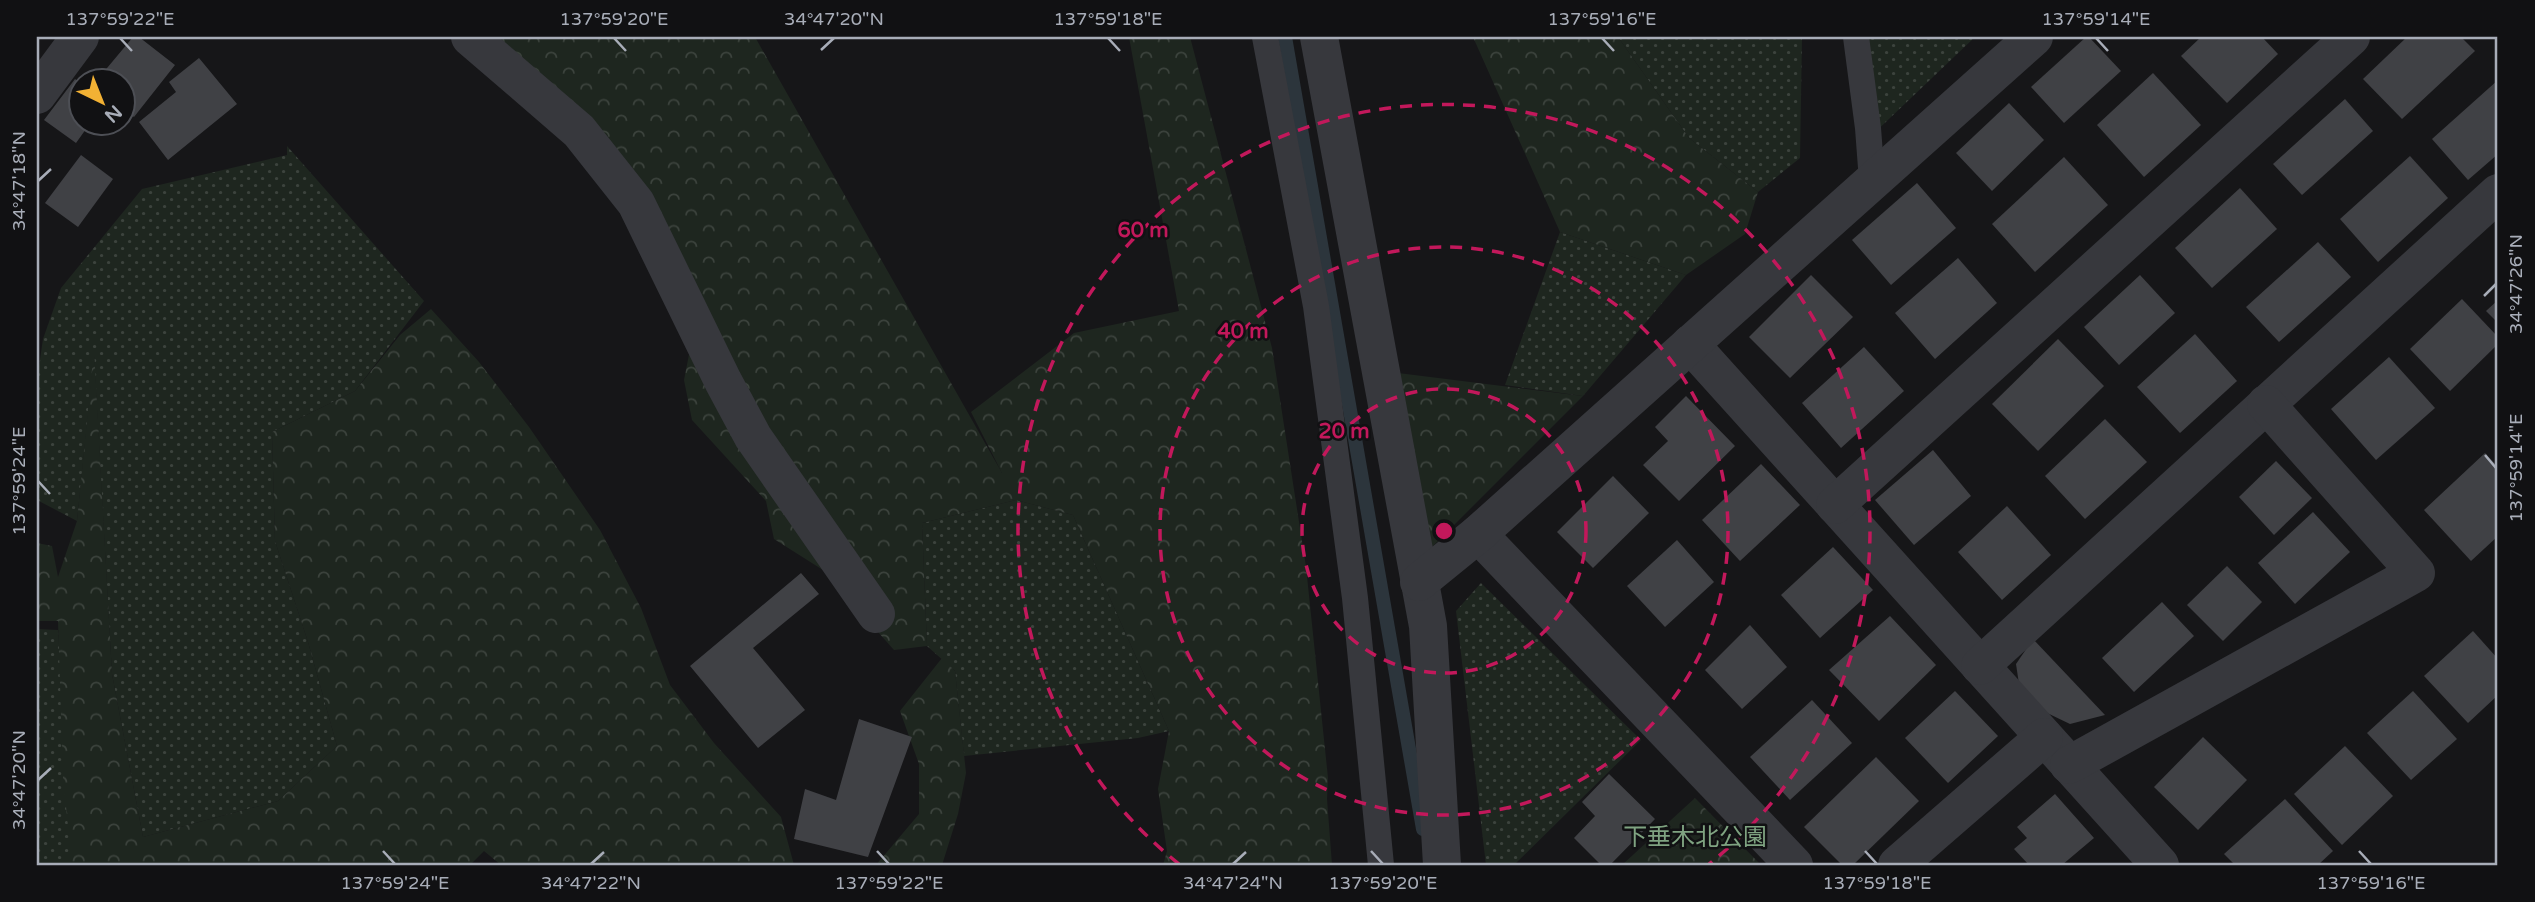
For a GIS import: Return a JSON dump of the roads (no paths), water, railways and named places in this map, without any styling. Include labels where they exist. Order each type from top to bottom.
[{"type":"street","points":[[37,95],[80,37]]},
{"type":"street","points":[[470,37],[579,131],[636,203],[753,437],[876,614]]},
{"type":"street","points":[[1319,37],[1428,626],[1442,865]]},
{"type":"street","points":[[1419,582],[1478,534],[2034,37]]},
{"type":"street","points":[[1835,505],[2351,37]]},
{"type":"street","points":[[1980,666],[2498,193]]},
{"type":"street","points":[[1690,344],[2160,865]]},
{"type":"street","points":[[2069,765],[2416,573],[2266,404]]},
{"type":"street","points":[[1478,534],[1794,865]]},
{"type":"street","points":[[1897,865],[2044,737]]},
{"type":"lane","points":[[1265,37],[1316,306],[1354,598],[1381,865]]},
{"type":"lane","points":[[1856,37],[1872,181]]},
{"type":"waterway","points":[[1285,37],[1423,829]]},
{"type":"park label","name":"下垂木北公園","points":[[1695,837]]}]
